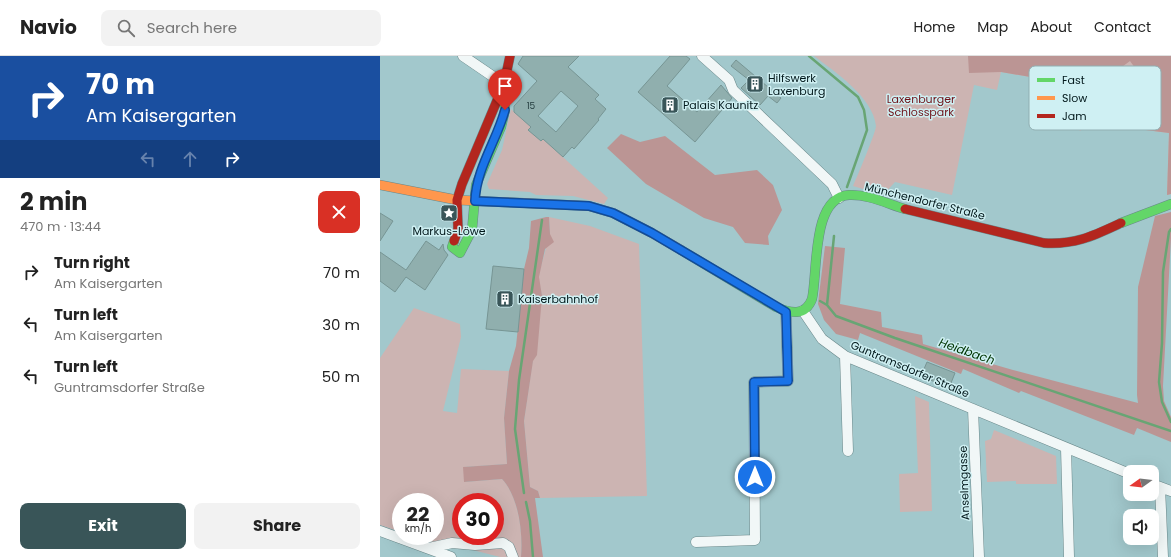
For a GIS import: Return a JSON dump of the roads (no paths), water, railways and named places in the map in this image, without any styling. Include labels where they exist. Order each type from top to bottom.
[{"type":"main road","points":[[504,84],[505,110],[501,127],[476,184],[470,236],[460,253],[456,252],[452,247],[458,229],[457,200],[462,184],[504,84],[510,56]]},
{"type":"main road","points":[[380,185],[424,195],[457,200],[589,206],[613,213],[652,233],[786,312],[796,313],[807,308],[812,299],[820,231],[825,214],[831,202],[839,198]]},
{"type":"main road","name":"Münchendorfer Straße","points":[[839,198],[846,195],[858,196],[1005,234],[1044,243],[1057,244],[1084,240],[1137,216],[1171,204]]},
{"type":"street","points":[[463,56],[504,84]]},
{"type":"street","points":[[702,56],[729,80],[733,90],[743,100],[832,184],[839,198]]},
{"type":"street","name":"Guntramsdorfer Straße","points":[[803,311],[822,339],[845,356],[1123,471]]},
{"type":"street","points":[[696,542],[755,540],[754,382],[788,381],[786,312]]},
{"type":"street","points":[[845,356],[848,451]]},
{"type":"street","name":"Anselmgasse","points":[[973,409],[979,557]]},
{"type":"street","points":[[1066,448],[1069,557]]},
{"type":"street","points":[[1159,486],[1171,491]]},
{"type":"street","points":[[1158,501],[1163,557]]},
{"type":"street","points":[[380,531],[451,557]]},
{"type":"street","points":[[429,548],[452,543],[475,546],[503,543],[510,547],[513,557]]},
{"type":"waterway","name":"Heidbach","points":[[809,56],[858,97],[864,110],[867,130],[847,187]]},
{"type":"waterway","points":[[524,493],[515,429],[519,380],[542,220]]},
{"type":"waterway","points":[[1171,229],[1169,232],[1163,272],[1162,343],[1159,382],[1162,402],[1171,422]]},
{"type":"waterway","name":"Heidbach","points":[[834,236],[827,305],[836,316],[895,338],[1171,431]]},
{"type":"waterway","name":"Heidbach","points":[[820,301],[827,305]]},
{"type":"waterway","points":[[526,502],[530,521],[533,557]]},
{"type":"place","name":"Hilfswerk Laxenburg","points":[[755,84]]},
{"type":"place","name":"Palais Kaunitz","points":[[670,105]]},
{"type":"place","name":"Markus-Löwe","points":[[449,213]]},
{"type":"place","name":"Kaiserbahnhof","points":[[505,299]]},
{"type":"park label","name":"Laxenburger Schlosspark","points":[[921,105]]}]
